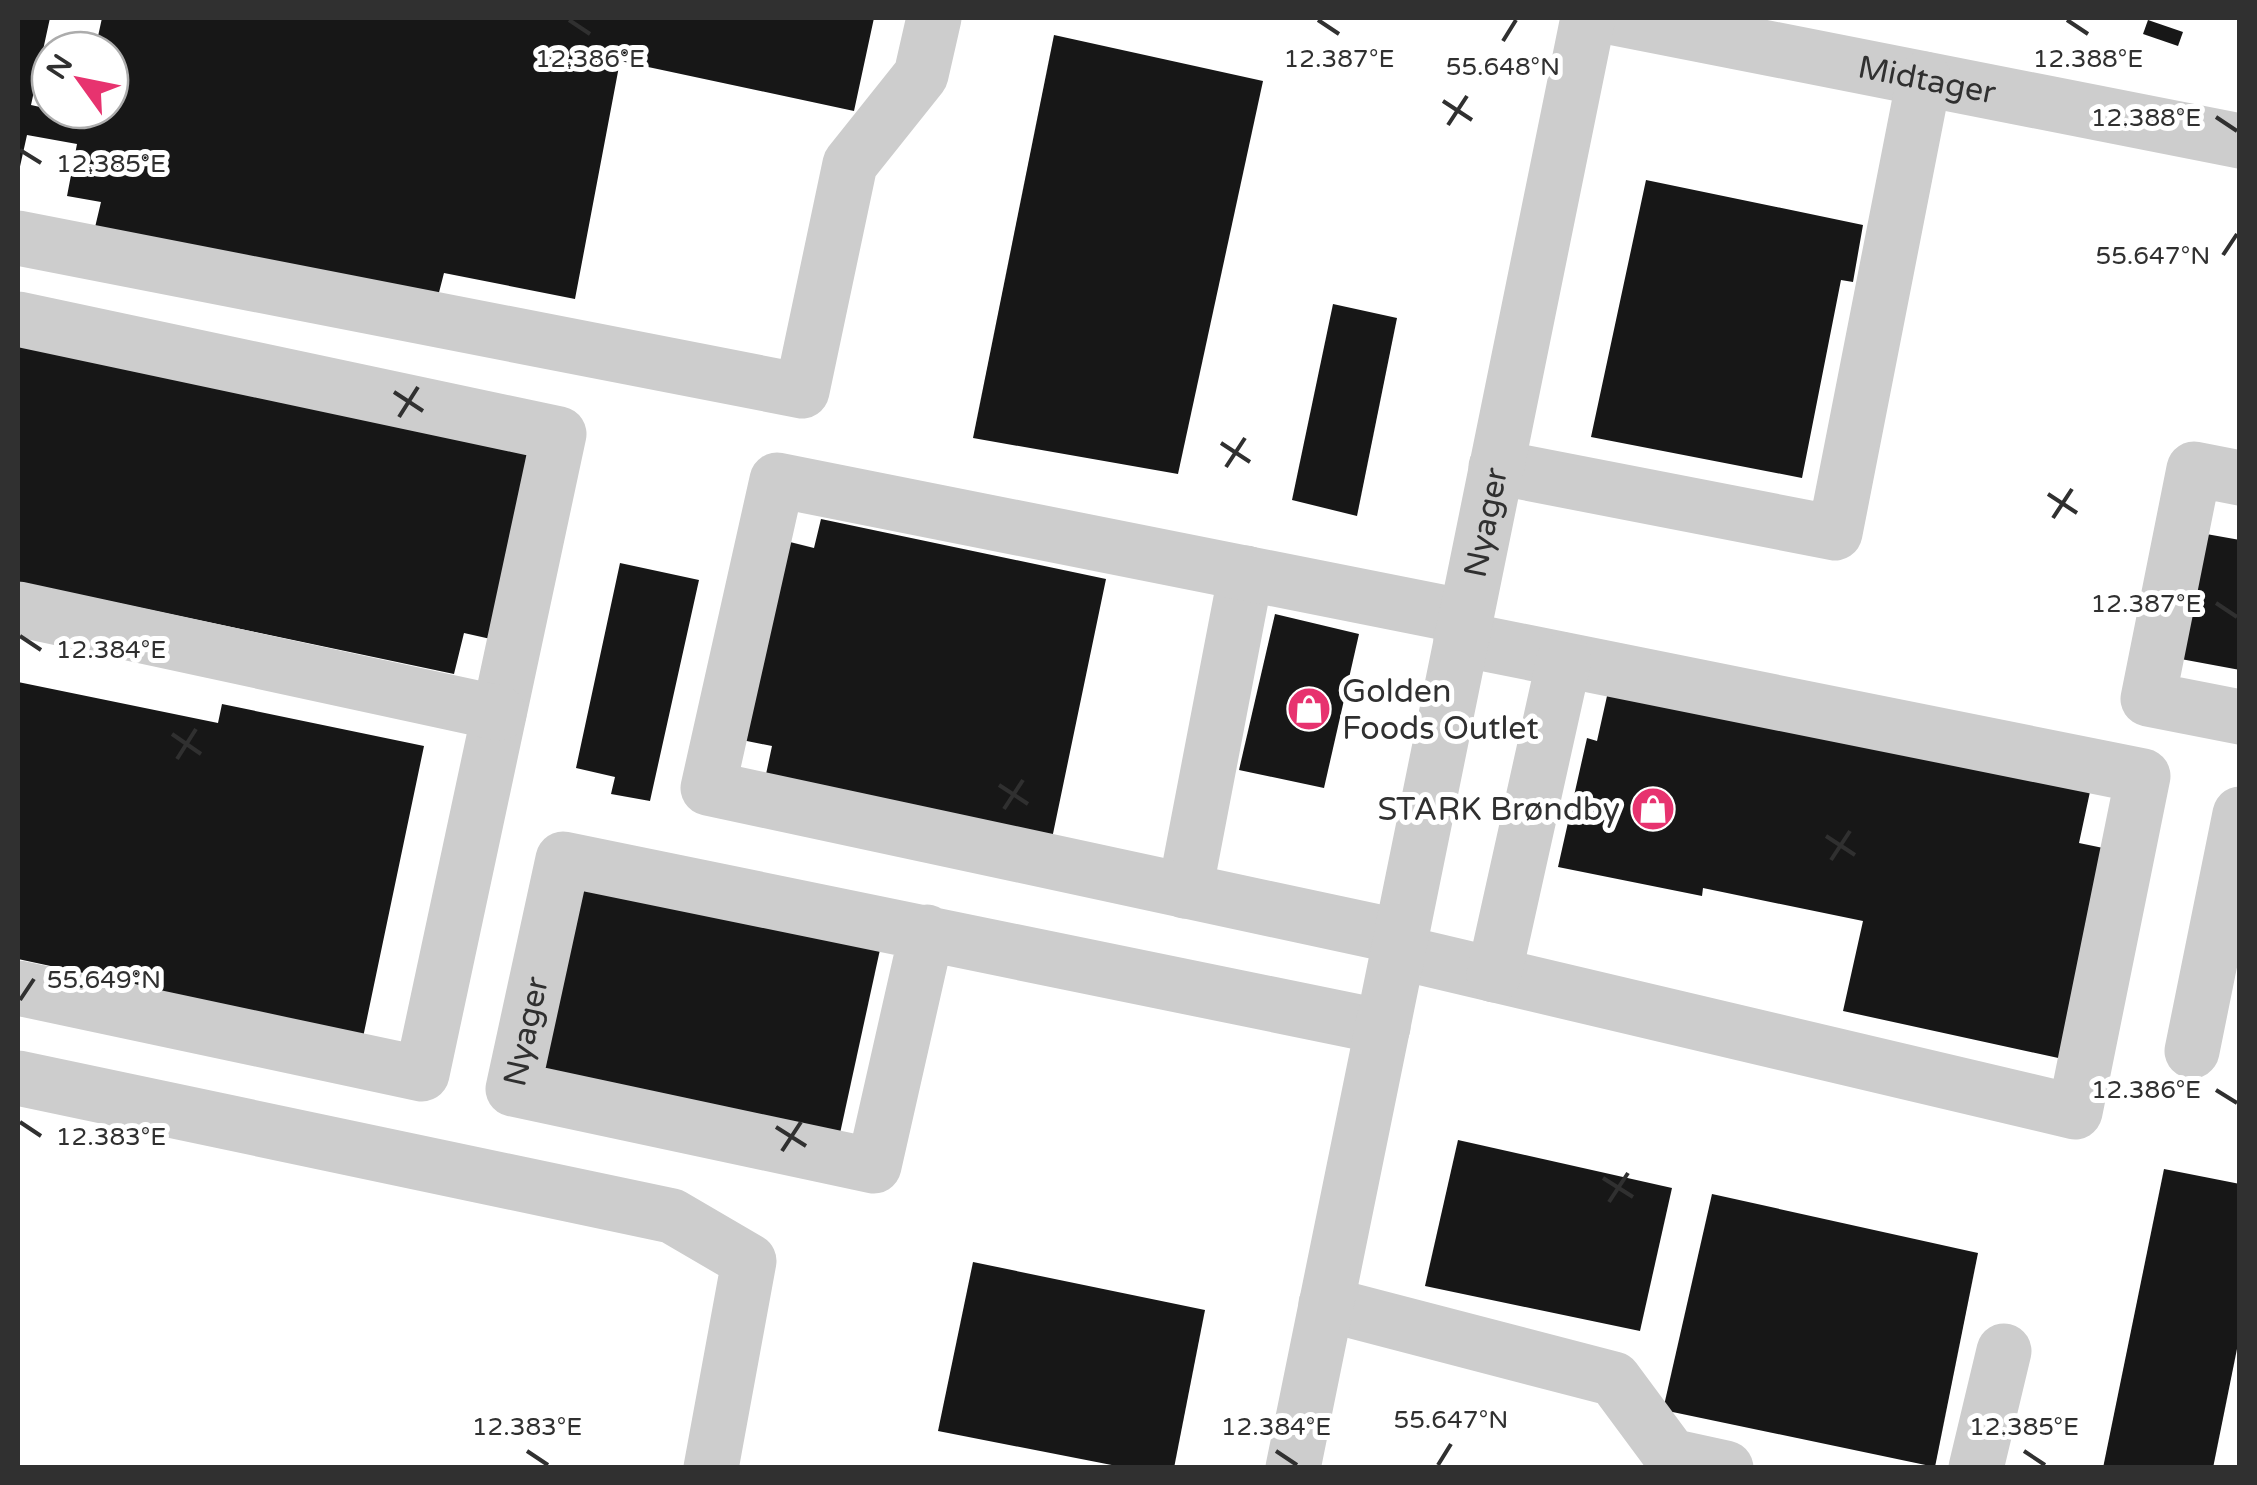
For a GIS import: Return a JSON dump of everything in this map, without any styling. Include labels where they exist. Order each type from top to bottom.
[{"type":"street","points":[[18,238],[802,391],[850,164],[921,74],[934,18]]},
{"type":"street","name":"Nyager","points":[[1293,1468],[1588,18]]},
{"type":"street","name":"Midtager","points":[[1615,18],[2240,142]]},
{"type":"street","points":[[1496,466],[1835,532],[1924,79]]},
{"type":"street","points":[[18,318],[559,434],[422,1074],[18,988]]},
{"type":"street","points":[[2240,478],[2194,469],[2148,699],[2240,717]]},
{"type":"street","points":[[777,480],[1246,573],[1464,628],[1564,660],[2143,776],[2075,1112],[1494,976],[1399,945],[1185,891],[708,788],[777,480]]},
{"type":"street","points":[[1185,891],[1246,573]]},
{"type":"street","points":[[18,608],[499,714]]},
{"type":"street","points":[[1494,976],[1564,660]]},
{"type":"street","points":[[2192,1051],[2240,814]]},
{"type":"street","name":"Nyager","points":[[927,932],[874,1166],[513,1090],[563,859],[927,932],[1383,1027]]},
{"type":"street","points":[[18,1078],[672,1216],[749,1261],[711,1468]]},
{"type":"street","points":[[1326,1304],[1614,1378],[1671,1456],[1726,1468]]},
{"type":"street","points":[[1976,1468],[2004,1351]]},
{"type":"building","points":[[18,18],[50,18],[47,30],[30,30],[30,130],[130,130],[130,30],[99,30],[102,18],[874,18],[854,111],[620,61],[575,299],[444,273],[435,308],[92,240],[101,202],[67,196],[77,144],[27,135],[18,171]]},
{"type":"building","points":[[2148,20],[2183,32],[2178,46],[2143,34]]},
{"type":"building","points":[[1054,35],[1263,81],[1178,474],[973,438]]},
{"type":"building","points":[[1646,180],[1863,225],[1853,282],[1841,280],[1802,478],[1591,437]]},
{"type":"building","points":[[1333,304],[1397,318],[1357,516],[1292,500]]},
{"type":"building","points":[[18,329],[546,439],[504,642],[464,633],[454,674],[18,582]]},
{"type":"building","points":[[821,519],[1106,579],[1049,853],[762,793],[772,746],[737,739],[782,540],[814,548]]},
{"type":"building","points":[[2195,532],[2240,540],[2240,670],[2170,657]]},
{"type":"building","points":[[620,563],[699,580],[650,801],[611,794],[615,777],[576,768]]},
{"type":"building","points":[[1275,614],[1359,634],[1324,788],[1239,770]]},
{"type":"building","points":[[18,682],[218,723],[222,704],[424,746],[361,1047],[160,1004],[162,990],[18,959]]},
{"type":"building","points":[[1609,687],[2091,787],[2079,843],[2108,849],[2063,1059],[1843,1011],[1863,921],[1703,888],[1702,896],[1558,867],[1587,738],[1597,741]]},
{"type":"building","points":[[573,883],[881,945],[839,1138],[530,1073]]},
{"type":"building","points":[[1458,1140],[1672,1188],[1640,1331],[1425,1286]]},
{"type":"building","points":[[2164,1169],[2240,1184],[2240,1334],[2213,1468],[2103,1468]]},
{"type":"building","points":[[1712,1194],[1978,1253],[1935,1467],[1663,1410]]},
{"type":"building","points":[[973,1262],[1205,1310],[1174,1468],[1127,1468],[938,1431]]},
{"type":"place","name":"Golden Foods Outlet","points":[[1309,709]]},
{"type":"place","name":"STARK Brøndby","points":[[1653,809]]}]
